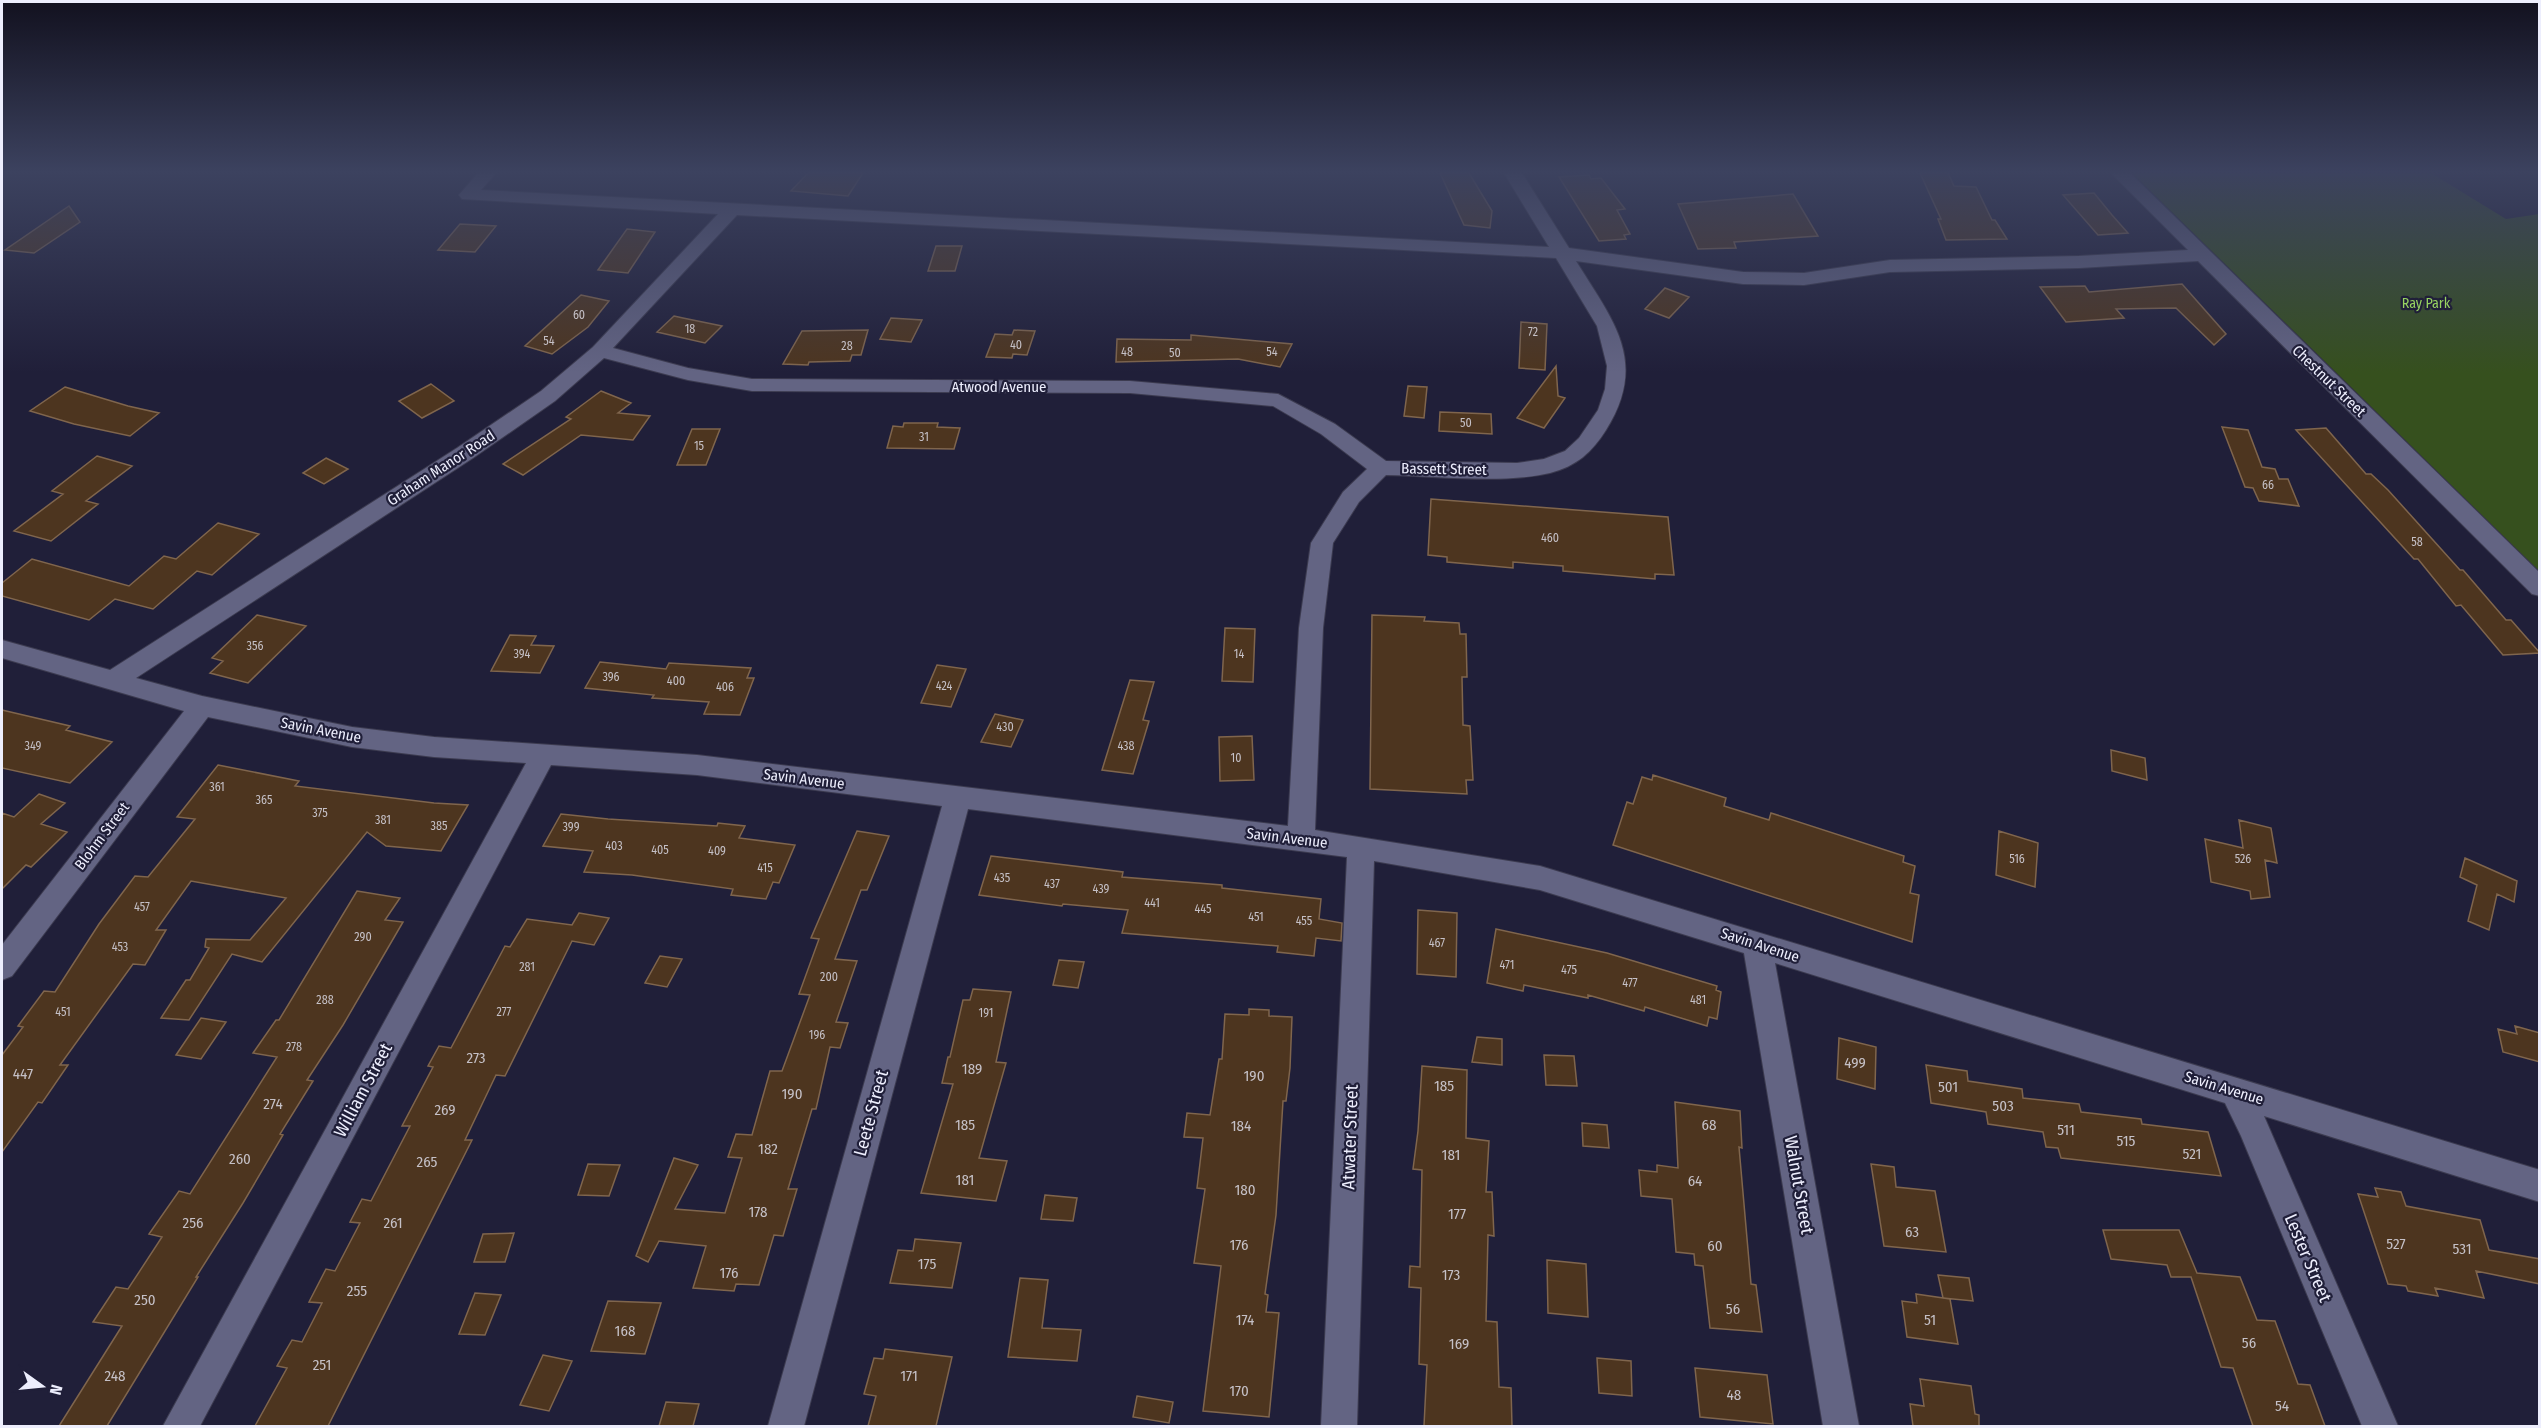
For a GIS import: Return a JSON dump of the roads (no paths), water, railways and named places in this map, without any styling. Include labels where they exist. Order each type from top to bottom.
[{"type":"street","name":"Graham Manor Road","points":[[112,681],[465,453],[548,396],[600,351],[704,240]]},
{"type":"street","points":[[1309,240],[1561,253],[1743,278],[1773,280],[1804,279],[1890,266],[2079,262],[2202,255]]},
{"type":"street","name":"Bassett Street","points":[[1301,839],[1311,628],[1322,543],[1351,497],[1381,468],[1537,469],[1566,460],[1587,444],[1608,410],[1615,389],[1617,366],[1607,326],[1553,240]]},
{"type":"street","name":"Chestnut Street","points":[[2187,240],[2540,588]]},
{"type":"street","name":"Atwood Avenue","points":[[600,351],[688,374],[752,385],[1130,387],[1278,400],[1328,429],[1381,468]]},
{"type":"street","name":"Savin Avenue","points":[[2,649],[202,706],[352,737],[434,747],[697,765],[957,799],[1361,847],[1540,878],[1758,944],[1999,1022],[2234,1090],[2540,1186]]},
{"type":"street","name":"Blohm Street","points":[[2,967],[202,706]]},
{"type":"street","name":"William Street","points":[[181,1426],[544,754]]},
{"type":"street","name":"Leete Street","points":[[786,1426],[957,799]]},
{"type":"street","name":"Atwater Street","points":[[1339,1426],[1361,847]]},
{"type":"street","name":"Walnut Street","points":[[1758,944],[1842,1426]]},
{"type":"street","name":"Lester Street","points":[[2234,1090],[2253,1127],[2380,1426]]},
{"type":"park label","name":"Ray Park","points":[[2426,303]]}]
